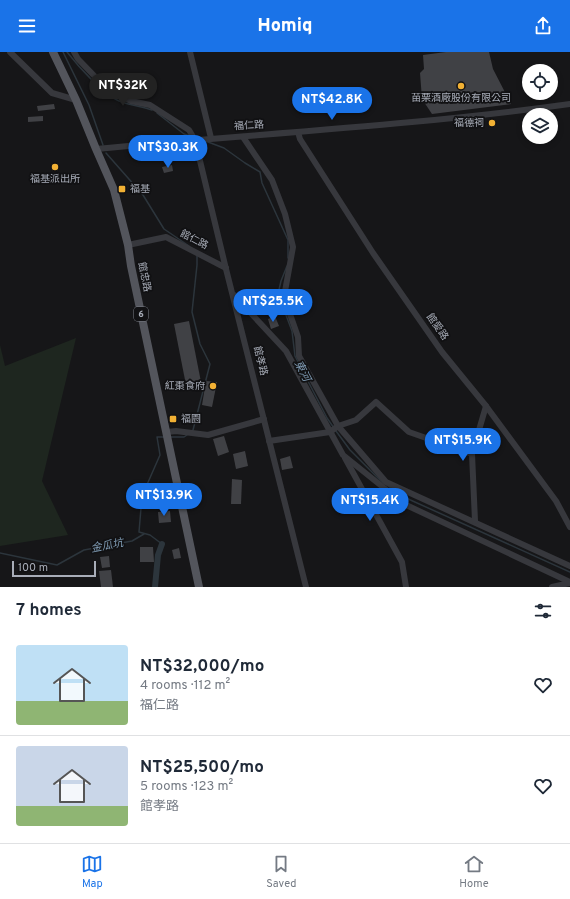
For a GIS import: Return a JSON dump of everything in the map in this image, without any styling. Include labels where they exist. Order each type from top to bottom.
[{"type":"main road","name":"館忠路","points":[[53,52],[76,100],[114,190],[128,245],[199,587]]},
{"type":"street","points":[[10,52],[52,93],[76,100]]},
{"type":"street","points":[[74,52],[78,59],[107,89],[131,101],[150,105],[189,130],[195,140]]},
{"type":"street","points":[[190,52],[210,138]]},
{"type":"street","name":"福仁路","points":[[96,149],[210,138],[243,137],[410,123],[522,111],[570,104]]},
{"type":"street","name":"館愛路","points":[[298,132],[300,139],[378,259],[442,352],[486,406],[556,501],[570,527]]},
{"type":"street","points":[[243,137],[272,180],[285,214],[293,247],[284,297],[298,337],[299,356],[338,426],[386,482],[475,521],[570,566]]},
{"type":"street","name":"館孝路","points":[[195,140],[306,587]]},
{"type":"street","name":"館仁路","points":[[128,245],[166,238],[226,268]]},
{"type":"street","points":[[233,294],[286,351],[402,562],[406,587]]},
{"type":"street","points":[[269,441],[330,432],[338,426],[356,420],[376,402],[409,432],[472,454]]},
{"type":"street","points":[[475,521],[472,454],[486,406]]},
{"type":"street","points":[[167,432],[176,431],[208,435],[264,419]]},
{"type":"street","points":[[343,455],[404,504],[570,582]]},
{"type":"street","points":[[552,587],[570,582]]},
{"type":"shaded area","points":[[76,338],[42,481],[68,535],[0,546],[0,345],[5,366]]},
{"type":"building","name":"苗栗酒廠股份有限公司","points":[[446,52],[489,52],[493,69],[511,104],[432,114],[422,99],[420,73],[424,69],[423,55]]},
{"type":"building","points":[[54,104],[55,109],[38,111],[37,106]]},
{"type":"building","points":[[43,116],[43,121],[28,122],[28,117]]},
{"type":"building","points":[[172,165],[173,171],[164,173],[162,167]]},
{"type":"building","points":[[275,316],[279,326],[271,329],[268,319]]},
{"type":"building","points":[[189,321],[201,382],[186,385],[174,324]]},
{"type":"building","points":[[206,381],[217,382],[212,407],[202,405]]},
{"type":"building","points":[[224,436],[229,452],[218,456],[213,439]]},
{"type":"building","points":[[245,451],[248,466],[236,469],[233,454]]},
{"type":"building","points":[[290,456],[293,468],[282,470],[280,459]]},
{"type":"building","points":[[232,479],[242,480],[241,504],[231,504]]},
{"type":"building","points":[[170,511],[171,522],[159,523],[158,512]]},
{"type":"building","points":[[140,547],[153,547],[154,562],[140,562]]},
{"type":"building","points":[[179,548],[181,558],[174,559],[172,550]]},
{"type":"building","points":[[109,556],[110,567],[102,568],[100,557]]},
{"type":"building","points":[[111,570],[113,587],[101,587],[99,571]]},
{"type":"waterway","points":[[63,52],[89,105],[103,145]]},
{"type":"waterway","name":"東河","points":[[67,52],[100,88],[115,99],[152,110]]},
{"type":"waterway","name":"東河","points":[[157,113],[184,134],[190,136]]},
{"type":"waterway","name":"東河","points":[[208,142],[224,148],[260,172],[262,183],[288,240],[288,258]]},
{"type":"waterway","points":[[106,153],[143,195],[164,229],[189,246]]},
{"type":"waterway","points":[[193,430],[210,364],[200,344],[192,312],[197,256]]},
{"type":"waterway","name":"東河","points":[[287,266],[278,294],[292,331],[295,356],[327,418],[334,428]]},
{"type":"waterway","name":"東河","points":[[336,431],[350,450],[382,482],[406,498],[570,572]]},
{"type":"waterway","points":[[169,437],[184,437],[187,435]]},
{"type":"waterway","points":[[162,544],[150,535],[139,532],[142,496],[160,455],[157,437],[164,437]]},
{"type":"waterway","name":"金瓜坑","points":[[0,553],[57,565],[84,550],[132,541],[144,534]]},
{"type":"waterway","points":[[155,587],[158,555],[162,544]]},
{"type":"place","name":"苗栗酒廠股份有限公司","points":[[461,86]]},
{"type":"place","name":"福德祠","points":[[492,123]]},
{"type":"place","name":"福基派出所","points":[[55,167]]},
{"type":"place","name":"福基","points":[[122,189]]},
{"type":"place","name":"紅棗食府","points":[[213,386]]},
{"type":"place","name":"福園","points":[[173,419]]}]
